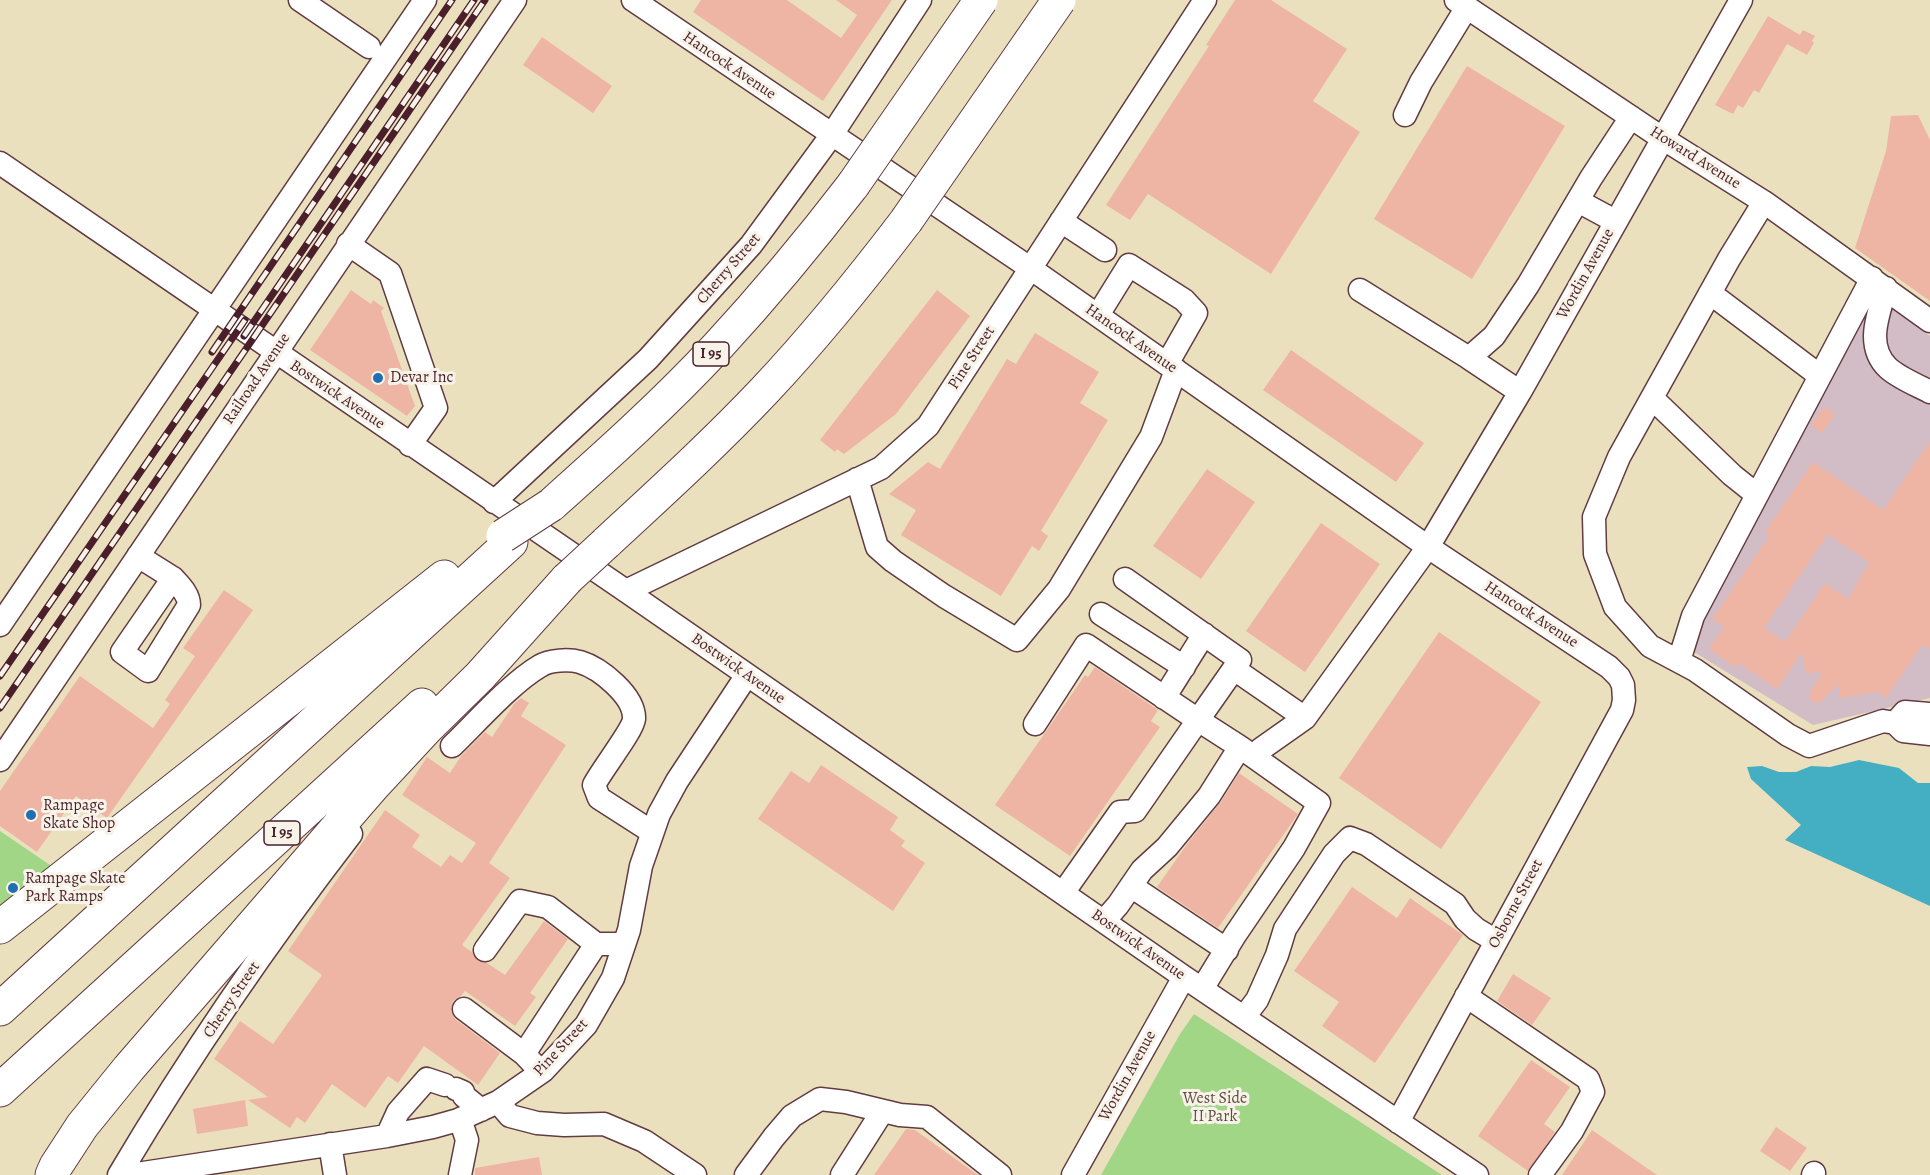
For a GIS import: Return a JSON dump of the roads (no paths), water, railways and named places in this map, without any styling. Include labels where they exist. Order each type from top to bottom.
[{"type":"highway","name":"I 95","points":[[507,539],[551,505],[633,430],[716,348],[793,261],[853,185],[981,0]]},
{"type":"highway","name":"I 95","points":[[0,1090],[423,704],[567,579],[684,471],[766,389],[844,300],[906,222],[1059,0]]},
{"type":"highway","points":[[0,927],[462,563],[507,539]]},
{"type":"highway","points":[[0,1009],[507,539]]},
{"type":"highway","points":[[52,1175],[61,1156],[82,1126],[129,1068],[374,785],[480,676],[567,579]]},
{"type":"street","points":[[300,0],[369,47]]},
{"type":"street","points":[[0,625],[425,0]]},
{"type":"street","name":"Railroad Avenue","points":[[0,760],[515,0]]},
{"type":"street","name":"Hancock Avenue","points":[[633,0],[831,136],[1030,268],[1428,547],[1609,667],[1623,685]]},
{"type":"street","name":"Cherry Street","points":[[495,502],[607,399],[687,318],[751,245],[831,136],[920,0]]},
{"type":"street","name":"Pine Street","points":[[626,591],[881,468],[928,426],[1205,0]]},
{"type":"street","name":"Wordin Avenue","points":[[1104,921],[1142,870],[1167,847],[1247,752],[1261,749],[1305,718],[1428,547],[1520,392],[1741,0]]},
{"type":"street","points":[[1405,115],[1461,4]]},
{"type":"street","name":"Howard Avenue","points":[[1461,4],[1662,138],[1764,202],[1930,321]]},
{"type":"street","points":[[1469,358],[1494,336],[1631,117]]},
{"type":"street","name":"Bostwick Avenue","points":[[0,163],[216,309],[275,352],[626,591],[1193,983],[1477,1175]]},
{"type":"street","points":[[1578,201],[1615,221]]},
{"type":"street","points":[[1764,202],[1710,293],[1619,457],[1594,517],[1595,554],[1615,607],[1650,646],[1695,670],[1788,735],[1809,746],[1883,721],[1895,723],[1904,731],[1930,734]]},
{"type":"street","points":[[1061,221],[1105,250]]},
{"type":"street","points":[[348,244],[390,273],[436,408],[410,445]]},
{"type":"street","points":[[857,479],[877,547],[893,561],[944,596],[1017,640],[1059,589],[1151,437],[1172,367],[1196,313],[1184,300],[1129,265],[1098,315]]},
{"type":"street","points":[[1679,661],[1693,616],[1757,495],[1820,376],[1879,283]]},
{"type":"street","points":[[1879,283],[1875,350],[1889,369],[1930,392]]},
{"type":"street","points":[[1360,290],[1520,392]]},
{"type":"street","points":[[1710,293],[1820,376]]},
{"type":"street","points":[[1652,398],[1732,475],[1757,495]]},
{"type":"street","points":[[138,555],[173,578]]},
{"type":"street","points":[[1063,893],[1120,812],[1135,811],[1240,660],[1125,579]]},
{"type":"street","points":[[1101,614],[1184,667]]},
{"type":"street","points":[[1164,698],[1204,634]]},
{"type":"street","points":[[1035,724],[1086,645],[1247,752]]},
{"type":"street","points":[[452,746],[514,686],[541,665],[564,660],[580,662],[606,676],[630,703],[633,710],[633,724],[601,771],[594,785],[596,794],[652,832]]},
{"type":"street","points":[[1234,669],[1305,718]]},
{"type":"street","name":"Pine Street","points":[[131,1175],[387,1136],[457,1098],[541,1072],[586,1025],[613,978],[629,930],[641,866],[659,814],[677,781],[747,675]]},
{"type":"street","name":"Osborne Street","points":[[1398,1122],[1622,710],[1623,685]]},
{"type":"street","points":[[1895,723],[1905,712],[1930,714]]},
{"type":"street","name":"Wordin Avenue","points":[[1073,1175],[1193,983],[1227,950],[1294,848],[1319,803],[1247,752]]},
{"type":"street","name":"Cherry Street","points":[[131,1175],[163,1102],[243,982],[315,880],[353,831]]},
{"type":"street","points":[[1244,1017],[1257,1000],[1277,955],[1285,929],[1334,854],[1350,838],[1366,844],[1455,904],[1465,919],[1496,941]]},
{"type":"street","points":[[1131,886],[1227,950]]},
{"type":"street","points":[[485,950],[520,901],[548,907],[596,944],[624,944]]},
{"type":"street","points":[[524,1053],[596,944]]},
{"type":"street","points":[[1466,996],[1533,1040],[1588,1079],[1592,1085],[1593,1092],[1572,1131],[1540,1175]]},
{"type":"street","points":[[464,1009],[524,1053],[541,1072]]},
{"type":"street","points":[[387,1136],[398,1112],[457,1098],[537,1123],[604,1124],[645,1141],[695,1175]]},
{"type":"street","points":[[457,1098],[467,1140],[460,1175]]},
{"type":"street","points":[[746,1175],[792,1116],[820,1099],[846,1101],[882,1112],[927,1117],[1000,1175]]},
{"type":"street","points":[[842,1175],[882,1112]]},
{"type":"street","points":[[330,1144],[335,1175]]},
{"type":"water","points":[[1859,760],[1899,768],[1918,783],[1930,783],[1930,906],[1785,840],[1801,825],[1751,779],[1747,767],[1762,766],[1779,772],[1796,772],[1811,766],[1830,767]]},
{"type":"railway","points":[[212,352],[452,0]]},
{"type":"railway","points":[[244,336],[474,0]]},
{"type":"railway","points":[[0,708],[485,0]]},
{"type":"railway","points":[[0,676],[245,320]]},
{"type":"place","name":"Devar Inc","points":[[378,378]]},
{"type":"place","name":"Rampage Skate Shop","points":[[31,815]]},
{"type":"place","name":"Rampage Skate Park Ramps","points":[[13,888]]},
{"type":"park label","name":"West Side II Park","points":[[1215,1108]]}]
